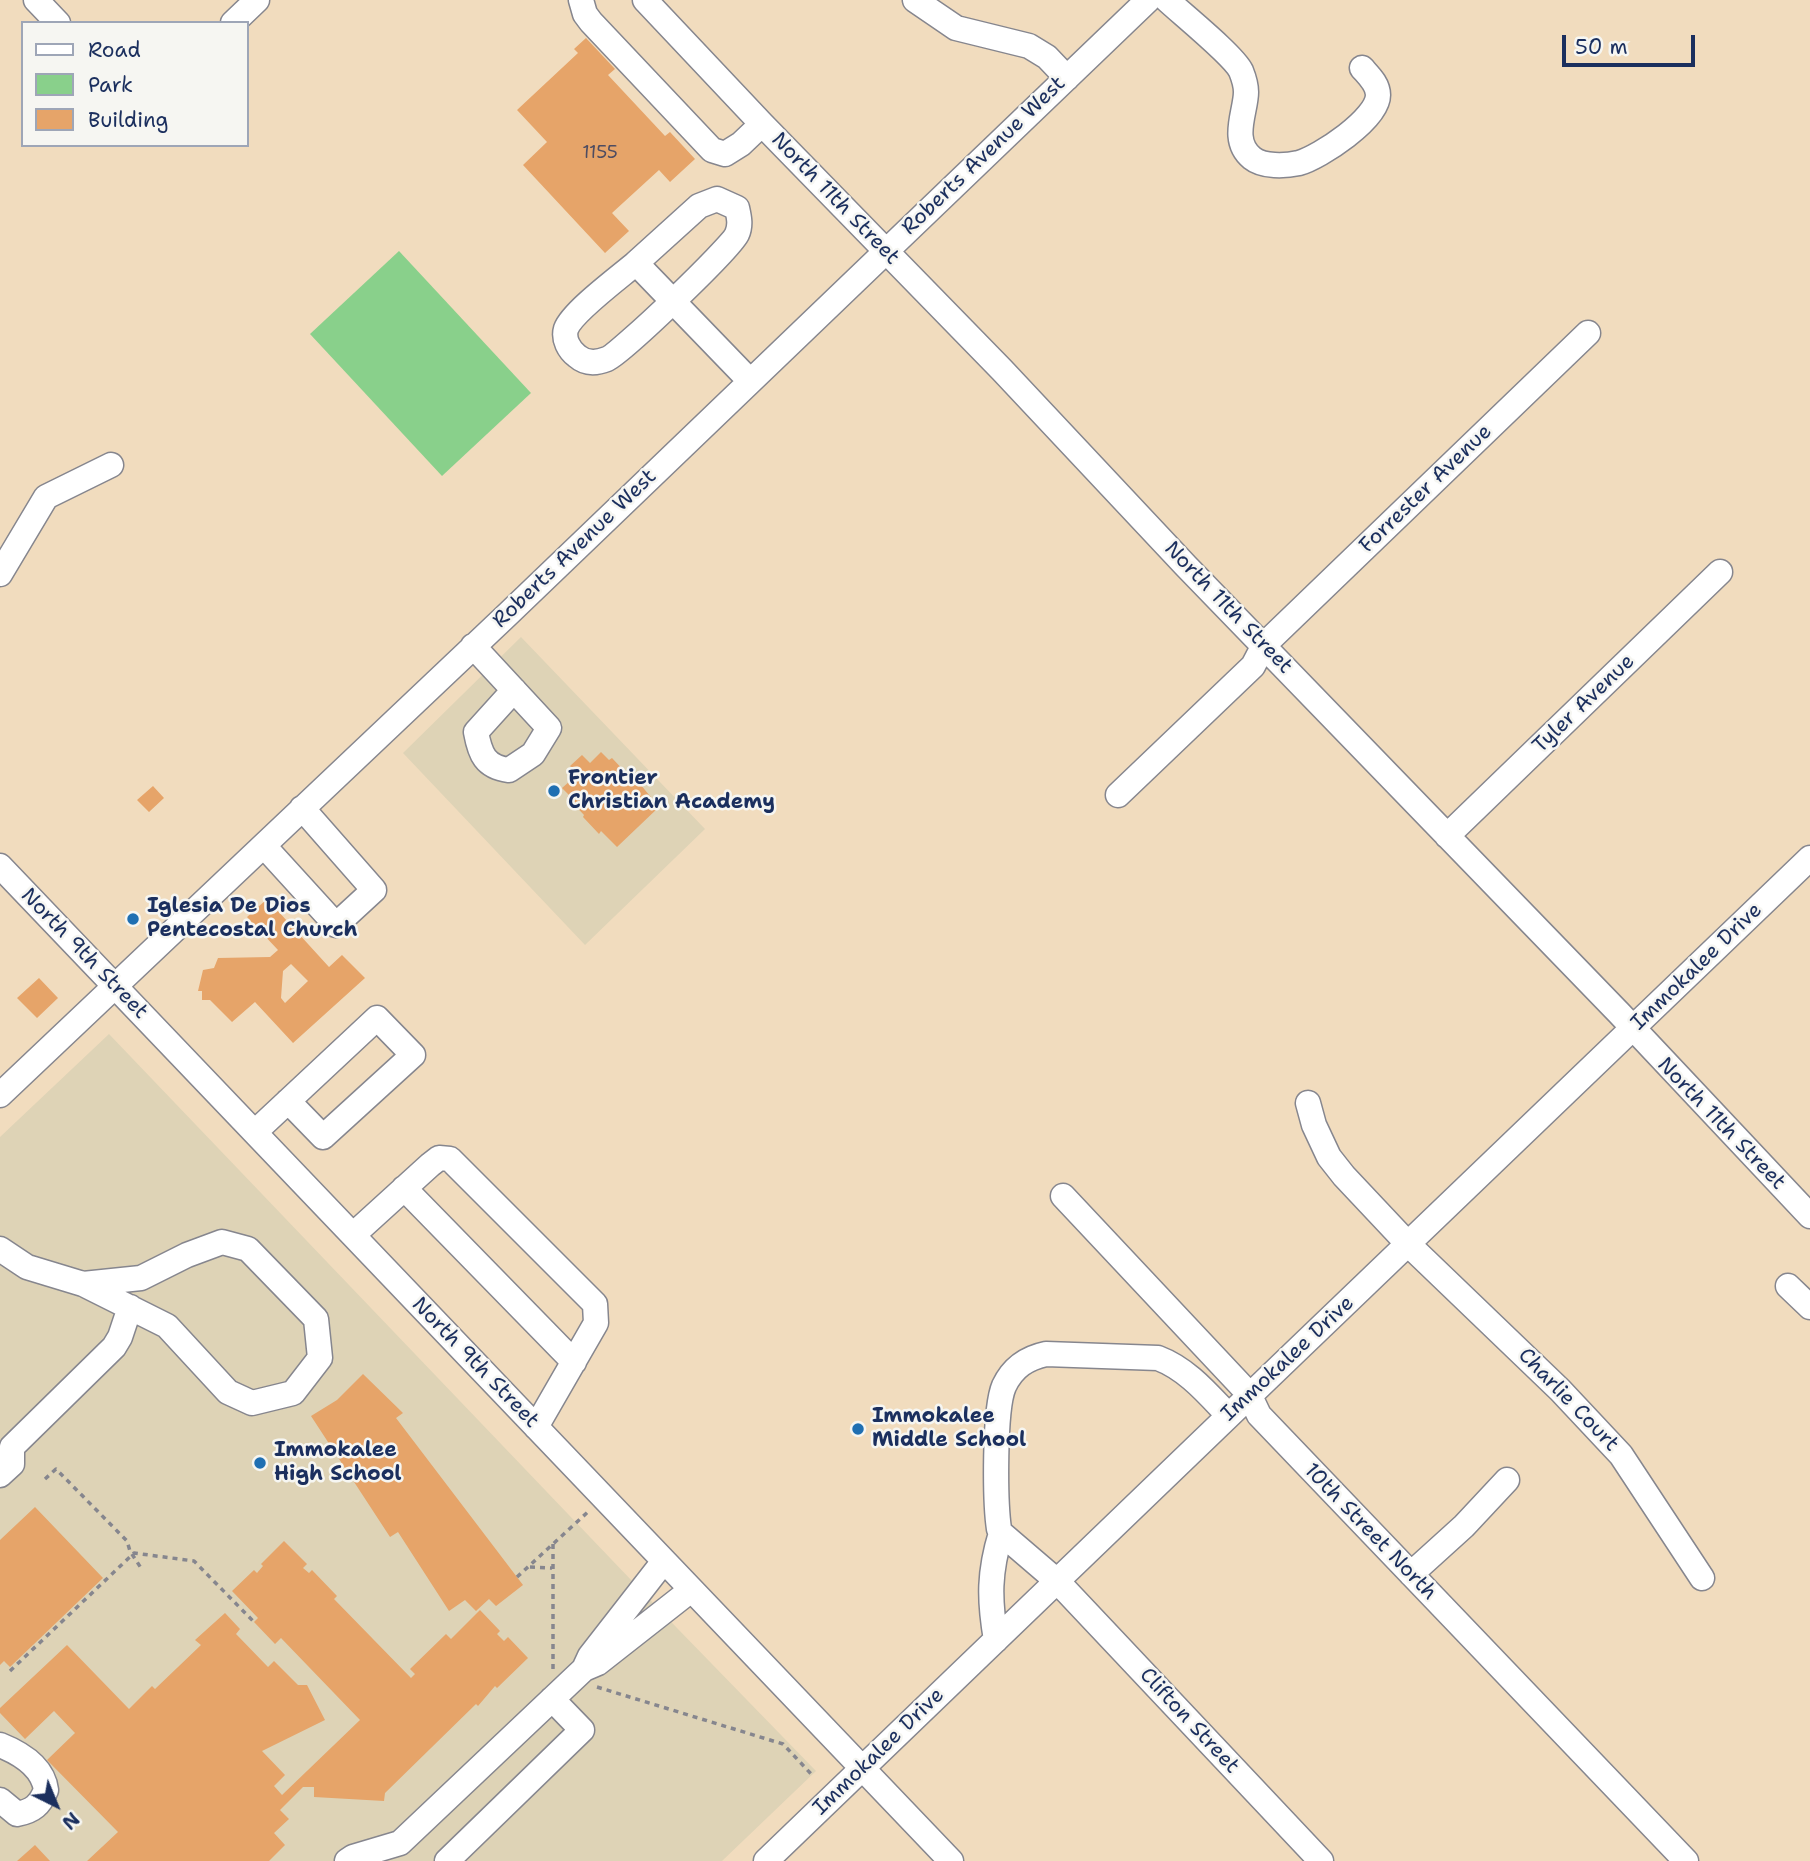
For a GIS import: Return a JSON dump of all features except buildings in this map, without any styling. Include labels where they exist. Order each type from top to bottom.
[{"type":"street","points":[[36,0],[56,21]]},
{"type":"street","points":[[582,0],[585,15],[591,22],[712,150],[718,154],[732,151],[762,124]]},
{"type":"street","name":"North 11th Street","points":[[645,0],[1619,1013],[1631,1030],[1810,1216]]},
{"type":"street","points":[[915,0],[956,28],[1029,46],[1046,57],[1067,78]]},
{"type":"street","name":"Roberts Avenue West","points":[[0,1095],[1148,0]]},
{"type":"street","points":[[1167,0],[1240,69],[1246,91],[1240,129],[1243,143],[1251,157],[1266,164],[1299,163],[1327,148],[1359,125],[1374,108],[1378,96],[1375,84],[1362,68]]},
{"type":"street","points":[[235,21],[254,1]]},
{"type":"street","points":[[717,199],[737,208],[740,221],[737,234],[721,255],[611,358],[594,363],[579,358],[566,344],[566,330],[573,318],[636,263],[699,206],[717,199]]},
{"type":"street","points":[[636,263],[750,381]]},
{"type":"street","name":"Forrester Avenue","points":[[1118,795],[1253,666],[1264,645],[1588,333]]},
{"type":"street","points":[[0,574],[46,497],[111,465]]},
{"type":"street","name":"Tyler Avenue","points":[[1447,836],[1720,572]]},
{"type":"street","points":[[473,646],[514,690]]},
{"type":"street","points":[[264,846],[336,925],[374,890],[302,808]]},
{"type":"street","name":"Immokalee Drive","points":[[766,1861],[1249,1394],[1810,858]]},
{"type":"street","name":"North 9th Street","points":[[0,866],[951,1861]]},
{"type":"street","points":[[255,1132],[288,1101],[377,1018],[413,1055],[323,1138],[288,1101]]},
{"type":"street","name":"Charlie Court","points":[[1308,1103],[1314,1125],[1329,1157],[1344,1176],[1408,1244],[1560,1390],[1621,1455],[1702,1578]]},
{"type":"street","points":[[353,1235],[439,1158],[450,1159],[595,1304],[596,1323],[536,1427]]},
{"type":"street","points":[[404,1188],[574,1362]]},
{"type":"street","name":"10th Street North","points":[[1063,1196],[1249,1394],[1259,1415],[1686,1861]]},
{"type":"street","points":[[0,1249],[27,1266],[83,1284],[167,1326],[228,1392],[252,1403],[293,1393],[320,1358],[316,1319],[248,1249],[222,1242],[187,1255],[141,1279],[83,1284]]},
{"type":"street","points":[[1788,1286],[1810,1307]]},
{"type":"street","points":[[0,1475],[12,1464],[12,1447],[19,1438],[114,1347],[130,1307]]},
{"type":"street","points":[[996,1640],[990,1598],[993,1560],[1001,1533],[997,1500],[999,1406],[1003,1388],[1020,1364],[1032,1357],[1046,1354],[1158,1358],[1172,1363],[1185,1373],[1228,1415]]},
{"type":"street","points":[[1411,1574],[1464,1526],[1507,1480]]},
{"type":"street","name":"Clifton Street","points":[[1001,1533],[1057,1581],[1321,1861]]},
{"type":"street","points":[[584,1676],[590,1656],[664,1561]]},
{"type":"street","points":[[347,1861],[398,1852],[551,1690],[584,1676],[598,1662],[691,1590]]},
{"type":"street","points":[[447,1861],[582,1730],[551,1690]]},
{"type":"street","points":[[0,1745],[21,1754],[45,1779],[47,1790],[35,1808],[25,1813],[17,1814],[0,1800]]},
{"type":"path","points":[[45,1479],[56,1469],[127,1541],[141,1568]]},
{"type":"path","points":[[517,1577],[597,1503]]},
{"type":"path","points":[[551,1690],[553,1544]]},
{"type":"path","points":[[10,1671],[134,1553],[194,1561],[254,1622]]},
{"type":"path","points":[[528,1567],[552,1568]]},
{"type":"path","points":[[584,1676],[783,1744],[814,1776]]},
{"type":"shaded area","name":"Frontier Christian Academy","points":[[521,637],[705,829],[585,945],[403,753]]},
{"type":"shaded area","name":"Immokalee High School","points":[[109,1034],[816,1771],[722,1861],[0,1861],[0,1137]]},
{"type":"green space","points":[[399,251],[531,393],[442,476],[310,334]]},
{"type":"place","name":"Frontier Christian Academy","points":[[554,791]]},
{"type":"place","name":"Iglesia De Dios Pentecostal Church","points":[[133,919]]},
{"type":"place","name":"Immokalee Middle School","points":[[858,1429]]},
{"type":"place","name":"Immokalee High School","points":[[260,1463]]}]
